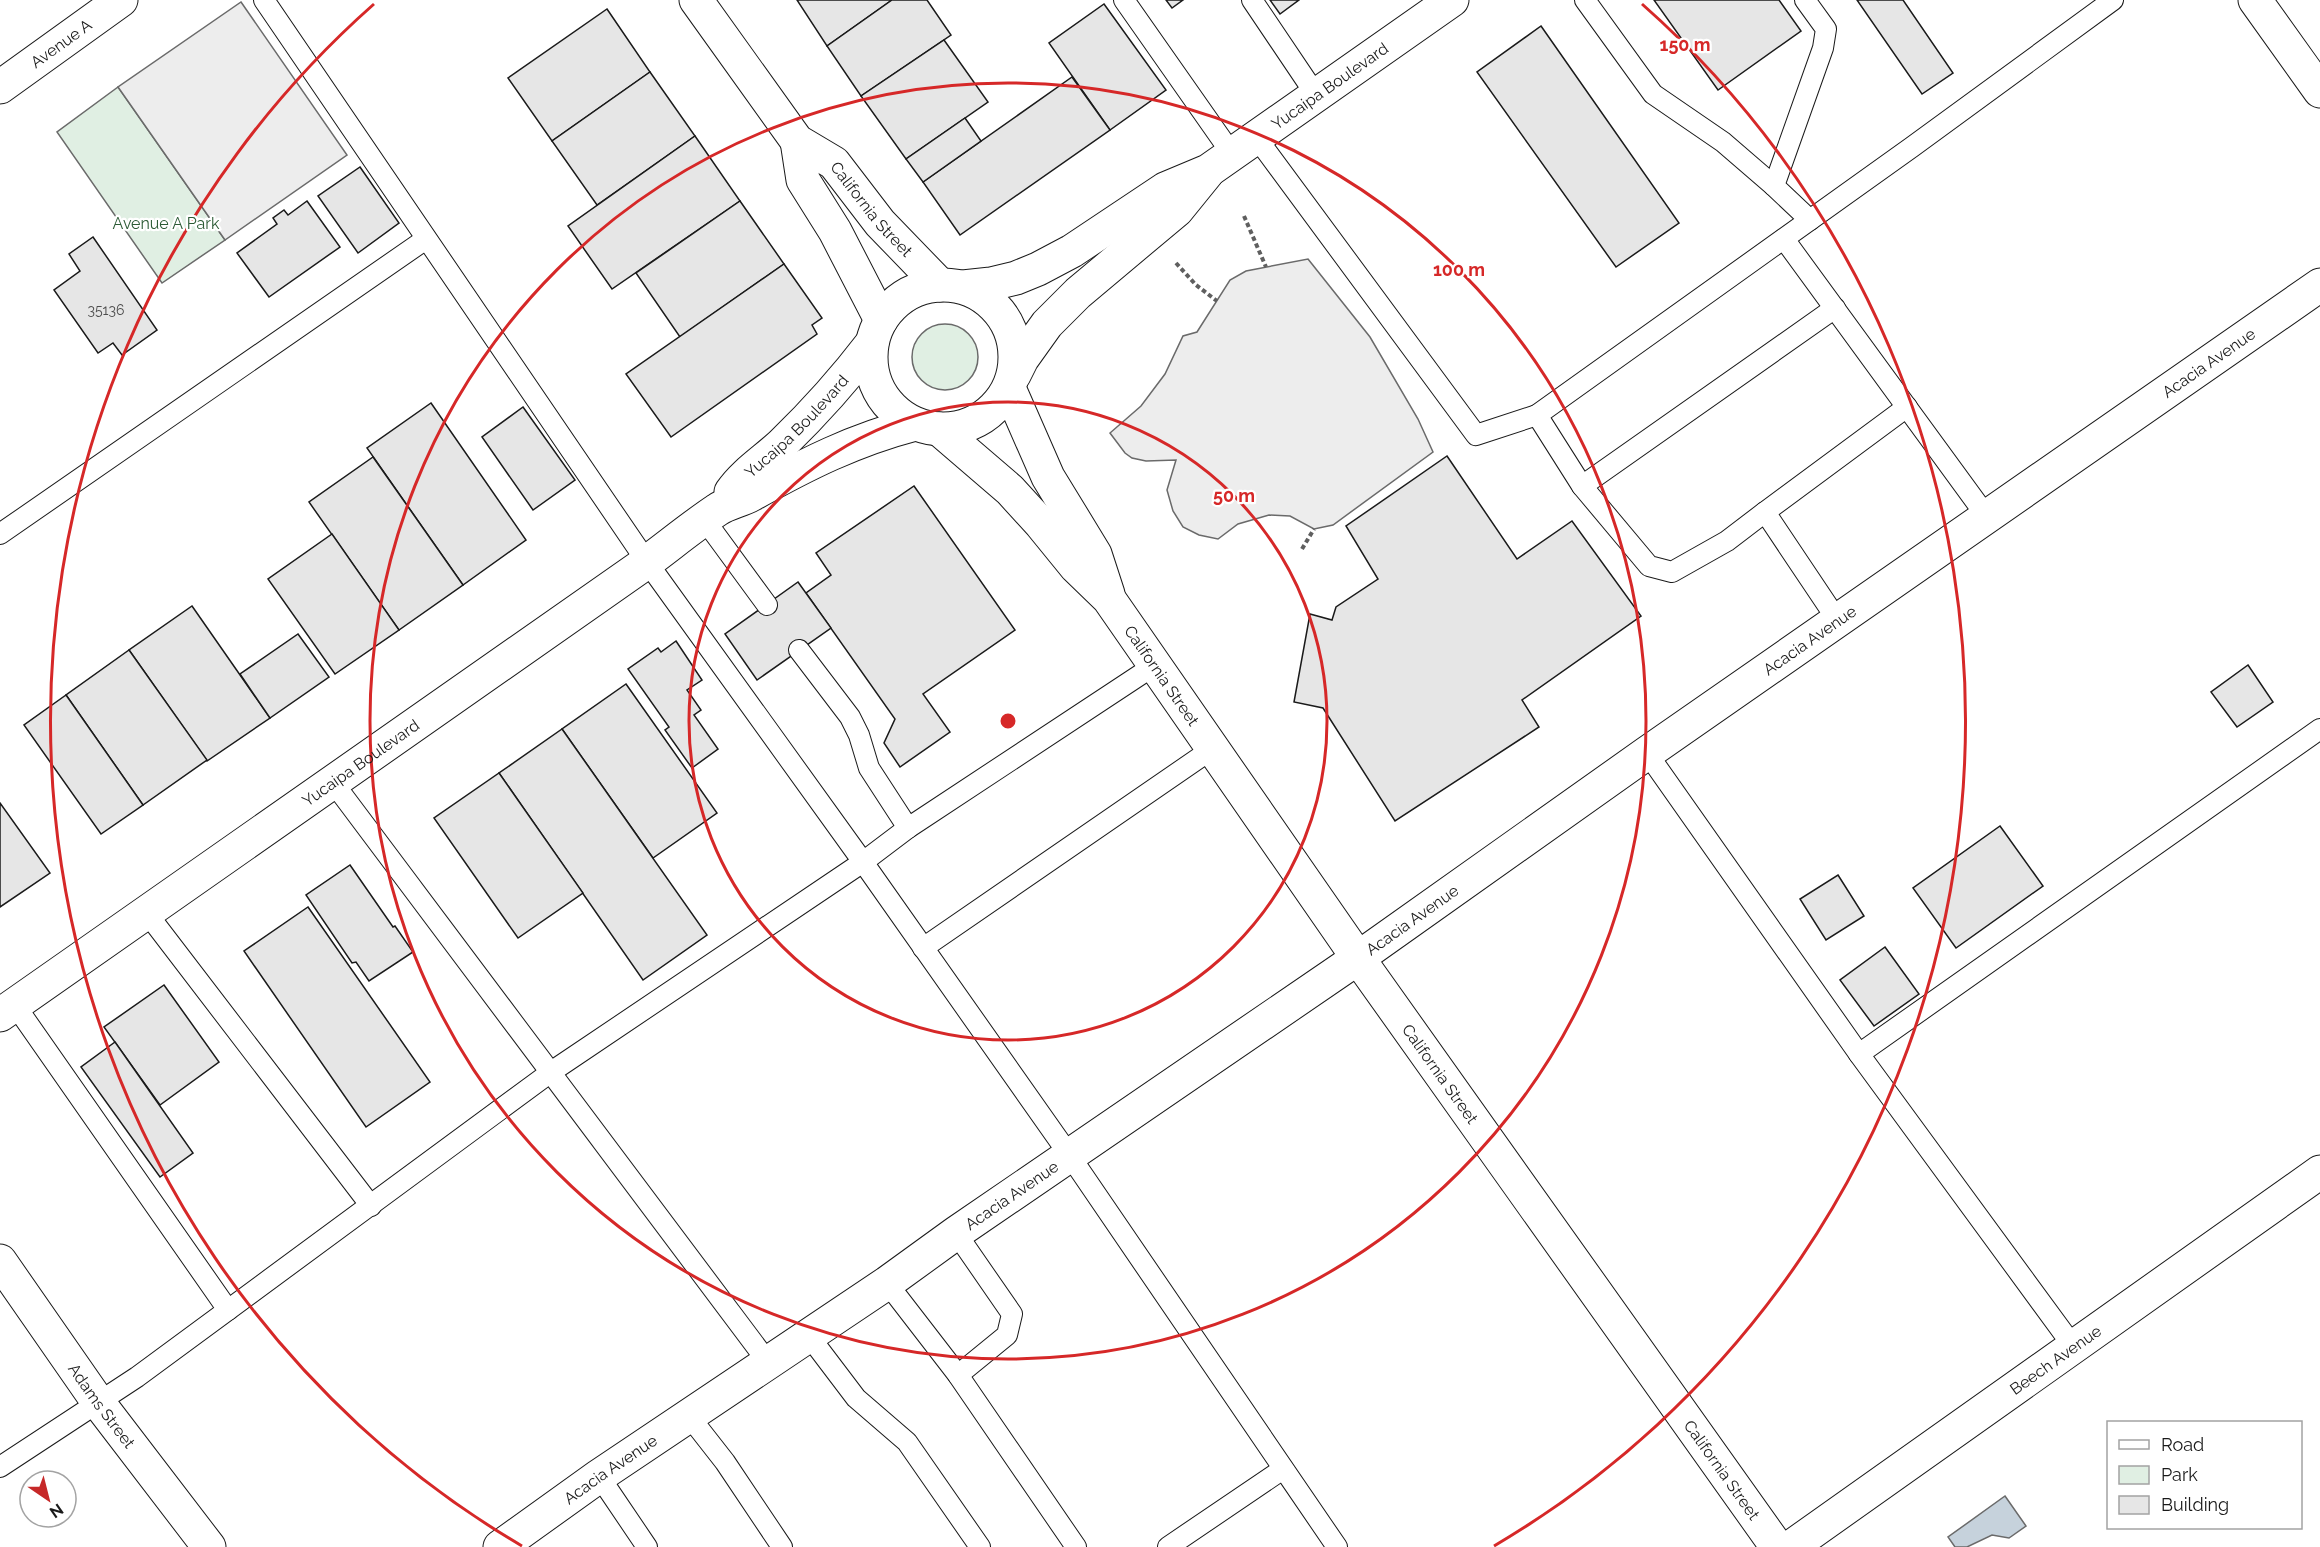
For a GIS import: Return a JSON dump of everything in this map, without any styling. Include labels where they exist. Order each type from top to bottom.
[{"type":"street","name":"Avenue A","points":[[0,87],[121,0]]},
{"type":"street","name":"California Street","points":[[696,0],[797,141],[834,163],[880,223],[951,286]]},
{"type":"street","name":"Yucaipa Boulevard","points":[[951,286],[991,284],[1016,278],[1072,251],[1165,189],[1232,154],[1452,0]]},
{"type":"street","points":[[2255,0],[2320,92]]},
{"type":"street","name":"California Street","points":[[797,141],[803,180],[835,231],[876,331]]},
{"type":"street","name":"Yucaipa Boulevard","points":[[1011,383],[1022,359],[1047,324],[1078,293],[1177,210],[1232,154]]},
{"type":"street","name":"Acacia Avenue","points":[[500,1547],[599,1476],[887,1283],[956,1233],[1358,958],[1647,753],[2320,285]]},
{"type":"street","points":[[951,286],[984,296],[1000,312],[1012,332],[1016,355],[1011,383],[996,406],[980,420],[960,427],[927,427],[894,411],[879,391],[871,367],[876,331],[892,305],[906,295],[922,287],[951,286]]},
{"type":"street","name":"Yucaipa Boulevard","points":[[712,514],[737,484],[780,446],[839,386],[876,331]]},
{"type":"street","name":"California Street","points":[[1011,383],[1048,477],[1095,554],[1109,599]]},
{"type":"street","name":"California Street","points":[[927,427],[1010,490],[1076,567],[1109,599],[1358,958],[1777,1547]]},
{"type":"street","name":"Yucaipa Boulevard","points":[[8,1010],[647,562],[712,514],[838,449],[864,439],[927,427]]},
{"type":"street","name":"Beech Avenue","points":[[1791,1547],[2320,1172]]},
{"type":"street","name":"Adams Street","points":[[0,1261],[98,1402],[210,1547]]},
{"type":"lane","points":[[264,0],[647,562],[863,862],[1070,1156],[1337,1547]]},
{"type":"lane","points":[[1124,0],[1232,154],[1476,435],[1537,415],[2113,0]]},
{"type":"lane","points":[[1252,0],[1316,95]]},
{"type":"lane","points":[[1585,0],[1653,94],[1723,142],[1810,220]]},
{"type":"lane","points":[[1774,186],[1796,122],[1820,63],[1826,29],[1805,0]]},
{"type":"lane","points":[[1784,238],[1987,517]]},
{"type":"lane","points":[[0,534],[426,239]]},
{"type":"lane","points":[[1582,486],[1835,308]]},
{"type":"lane","points":[[1537,415],[1582,486],[1649,566],[1672,572],[1727,541],[1907,407]]},
{"type":"lane","points":[[1765,512],[1838,621]]},
{"type":"lane","points":[[712,514],[767,604]]},
{"type":"lane","points":[[799,650],[850,717],[859,735],[869,768],[908,828]]},
{"type":"lane","points":[[0,1467],[137,1377],[551,1072],[863,862],[908,828],[1155,664]]},
{"type":"lane","points":[[1859,1054],[2320,729]]},
{"type":"lane","points":[[923,948],[1212,749]]},
{"type":"lane","points":[[1647,753],[1859,1054],[2073,1346]]},
{"type":"lane","points":[[332,781],[767,1362]]},
{"type":"lane","points":[[146,912],[371,1206]]},
{"type":"lane","points":[[8,1010],[228,1310]]},
{"type":"lane","points":[[956,1233],[1012,1314],[1007,1335],[958,1375]]},
{"type":"lane","points":[[887,1283],[958,1375],[1076,1547]]},
{"type":"lane","points":[[809,1336],[856,1398],[906,1442],[980,1547]]},
{"type":"lane","points":[[689,1416],[725,1462],[782,1547]]},
{"type":"lane","points":[[1168,1547],[1283,1469]]},
{"type":"lane","points":[[599,1476],[647,1547]]},
{"type":"path","points":[[1244,216],[1266,267]]},
{"type":"path","points":[[1176,263],[1196,285],[1217,300]]},
{"type":"path","points":[[1302,549],[1314,529]]},
{"type":"green space","name":"Avenue A Park","points":[[118,87],[225,240],[162,283],[57,132]]},
{"type":"green space","points":[[945,324],[958,327],[968,334],[975,344],[978,357],[975,370],[968,380],[958,387],[945,390],[932,387],[922,380],[915,370],[912,357],[915,344],[922,334],[932,327]]},
{"type":"shaded area","points":[[241,2],[347,155],[225,240],[118,87]]},
{"type":"shaded area","points":[[1308,259],[1370,337],[1418,419],[1433,452],[1333,525],[1314,529],[1290,516],[1269,515],[1238,524],[1218,539],[1199,535],[1183,527],[1173,511],[1167,490],[1176,460],[1146,461],[1132,458],[1125,453],[1110,433],[1141,406],[1165,374],[1183,336],[1197,332],[1230,280],[1246,271]]},
{"type":"shaded area","points":[[2005,1496],[2026,1526],[2009,1538],[1992,1535],[1967,1547],[1955,1547],[1948,1537]]},
{"type":"building","points":[[797,0],[892,0],[827,46]]},
{"type":"building","points":[[892,0],[927,0],[951,35],[861,96],[827,46]]},
{"type":"building","points":[[1166,0],[1183,0],[1172,8]]},
{"type":"building","points":[[1270,0],[1299,0],[1280,14]]},
{"type":"building","points":[[1654,0],[1779,0],[1801,31],[1718,90]]},
{"type":"building","points":[[1857,0],[1903,0],[1953,73],[1922,94]]},
{"type":"building","points":[[1104,4],[1166,90],[1110,130],[1049,43]]},
{"type":"building","points":[[607,9],[650,72],[552,141],[508,78]]},
{"type":"building","points":[[1541,26],[1679,223],[1616,267],[1477,72]]},
{"type":"building","points":[[944,40],[988,102],[906,159],[861,96]]},
{"type":"building","points":[[650,72],[695,136],[597,205],[552,141]]},
{"type":"building","points":[[1072,77],[1110,130],[960,235],[923,182]]},
{"type":"building","points":[[965,118],[981,141],[923,182],[906,159]]},
{"type":"building","points":[[695,136],[740,201],[612,289],[568,226]]},
{"type":"building","points":[[360,167],[399,223],[358,253],[318,196]]},
{"type":"building","points":[[307,201],[340,247],[269,297],[237,253],[277,224],[273,218],[284,210],[288,215]]},
{"type":"building","points":[[740,201],[784,264],[680,337],[636,273]]},
{"type":"building","points":[[93,237],[157,330],[122,355],[113,343],[98,353],[54,290],[80,271],[69,254]]},
{"type":"building","points":[[784,264],[822,318],[812,325],[817,334],[671,437],[626,374]]},
{"type":"building","points":[[431,403],[526,540],[463,585],[367,448]]},
{"type":"building","points":[[523,407],[575,480],[533,510],[482,437]]},
{"type":"building","points":[[1447,456],[1517,559],[1572,521],[1641,616],[1522,700],[1539,727],[1395,821],[1323,708],[1294,702],[1310,614],[1332,620],[1336,607],[1378,579],[1346,526]]},
{"type":"building","points":[[373,457],[463,585],[399,630],[309,502]]},
{"type":"building","points":[[914,486],[1015,630],[923,694],[950,732],[900,767],[884,743],[895,719],[806,593],[831,575],[816,553]]},
{"type":"building","points":[[332,534],[399,630],[335,674],[268,579]]},
{"type":"building","points":[[798,582],[831,628],[757,680],[725,634]]},
{"type":"building","points":[[192,606],[270,718],[207,761],[129,650]]},
{"type":"building","points":[[298,634],[329,677],[270,718],[240,674]]},
{"type":"building","points":[[676,641],[702,680],[687,690],[701,710],[694,715],[718,749],[692,768],[665,730],[669,727],[628,669],[658,648],[661,652]]},
{"type":"building","points":[[129,650],[207,760],[143,805],[66,695]]},
{"type":"building","points":[[2248,665],[2273,702],[2237,727],[2211,692]]},
{"type":"building","points":[[626,684],[717,813],[653,858],[562,729]]},
{"type":"building","points":[[66,695],[143,805],[101,834],[24,725]]},
{"type":"building","points":[[562,729],[707,935],[643,980],[499,773]]},
{"type":"building","points":[[499,773],[583,893],[518,938],[434,818]]},
{"type":"building","points":[[0,803],[50,873],[0,907]]},
{"type":"building","points":[[2000,826],[2043,886],[1956,948],[1913,888]]},
{"type":"building","points":[[350,865],[413,952],[369,981],[356,962],[352,963],[306,895]]},
{"type":"building","points":[[1838,875],[1864,916],[1826,940],[1800,899]]},
{"type":"building","points":[[308,907],[430,1082],[366,1127],[244,951]]},
{"type":"building","points":[[1885,947],[1919,994],[1874,1026],[1840,980]]},
{"type":"building","points":[[164,985],[219,1062],[160,1105],[104,1027]]},
{"type":"building","points":[[115,1042],[193,1153],[160,1177],[81,1067]]}]
